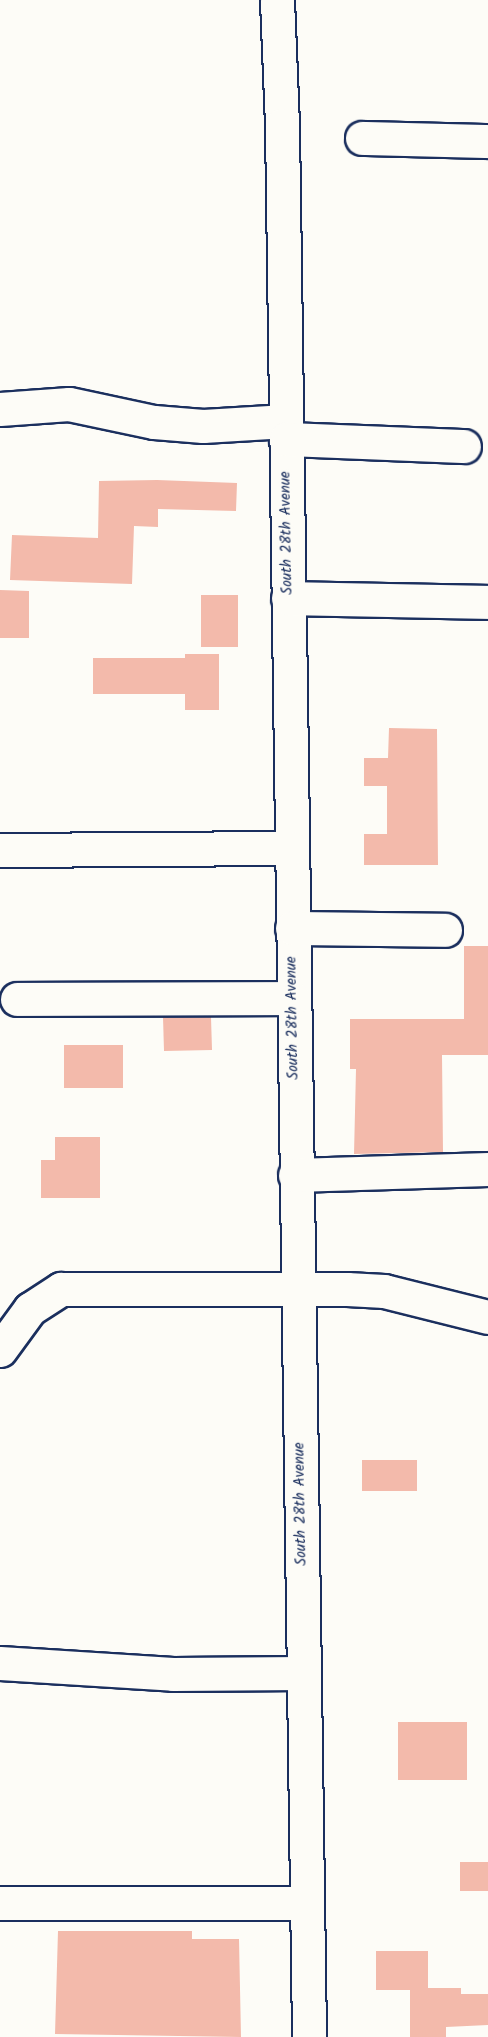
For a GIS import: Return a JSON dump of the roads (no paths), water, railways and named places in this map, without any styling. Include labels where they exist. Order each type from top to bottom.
[{"type":"street","name":"South 28th Avenue","points":[[277,0],[282,125],[295,1175],[309,2037]]},
{"type":"street","points":[[362,138],[488,141]]},
{"type":"street","points":[[0,408],[69,404],[154,422],[286,430],[464,446]]},
{"type":"street","points":[[288,598],[488,602]]},
{"type":"street","points":[[0,850],[291,848]]},
{"type":"street","points":[[292,928],[445,930]]},
{"type":"street","points":[[17,999],[293,999]]},
{"type":"street","points":[[295,1175],[488,1169]]},
{"type":"street","points":[[0,1350],[30,1309],[61,1289],[298,1290],[347,1288],[384,1291],[488,1317]]},
{"type":"street","points":[[0,1663],[173,1674],[303,1673]]},
{"type":"street","points":[[0,1903],[307,1903]]}]
